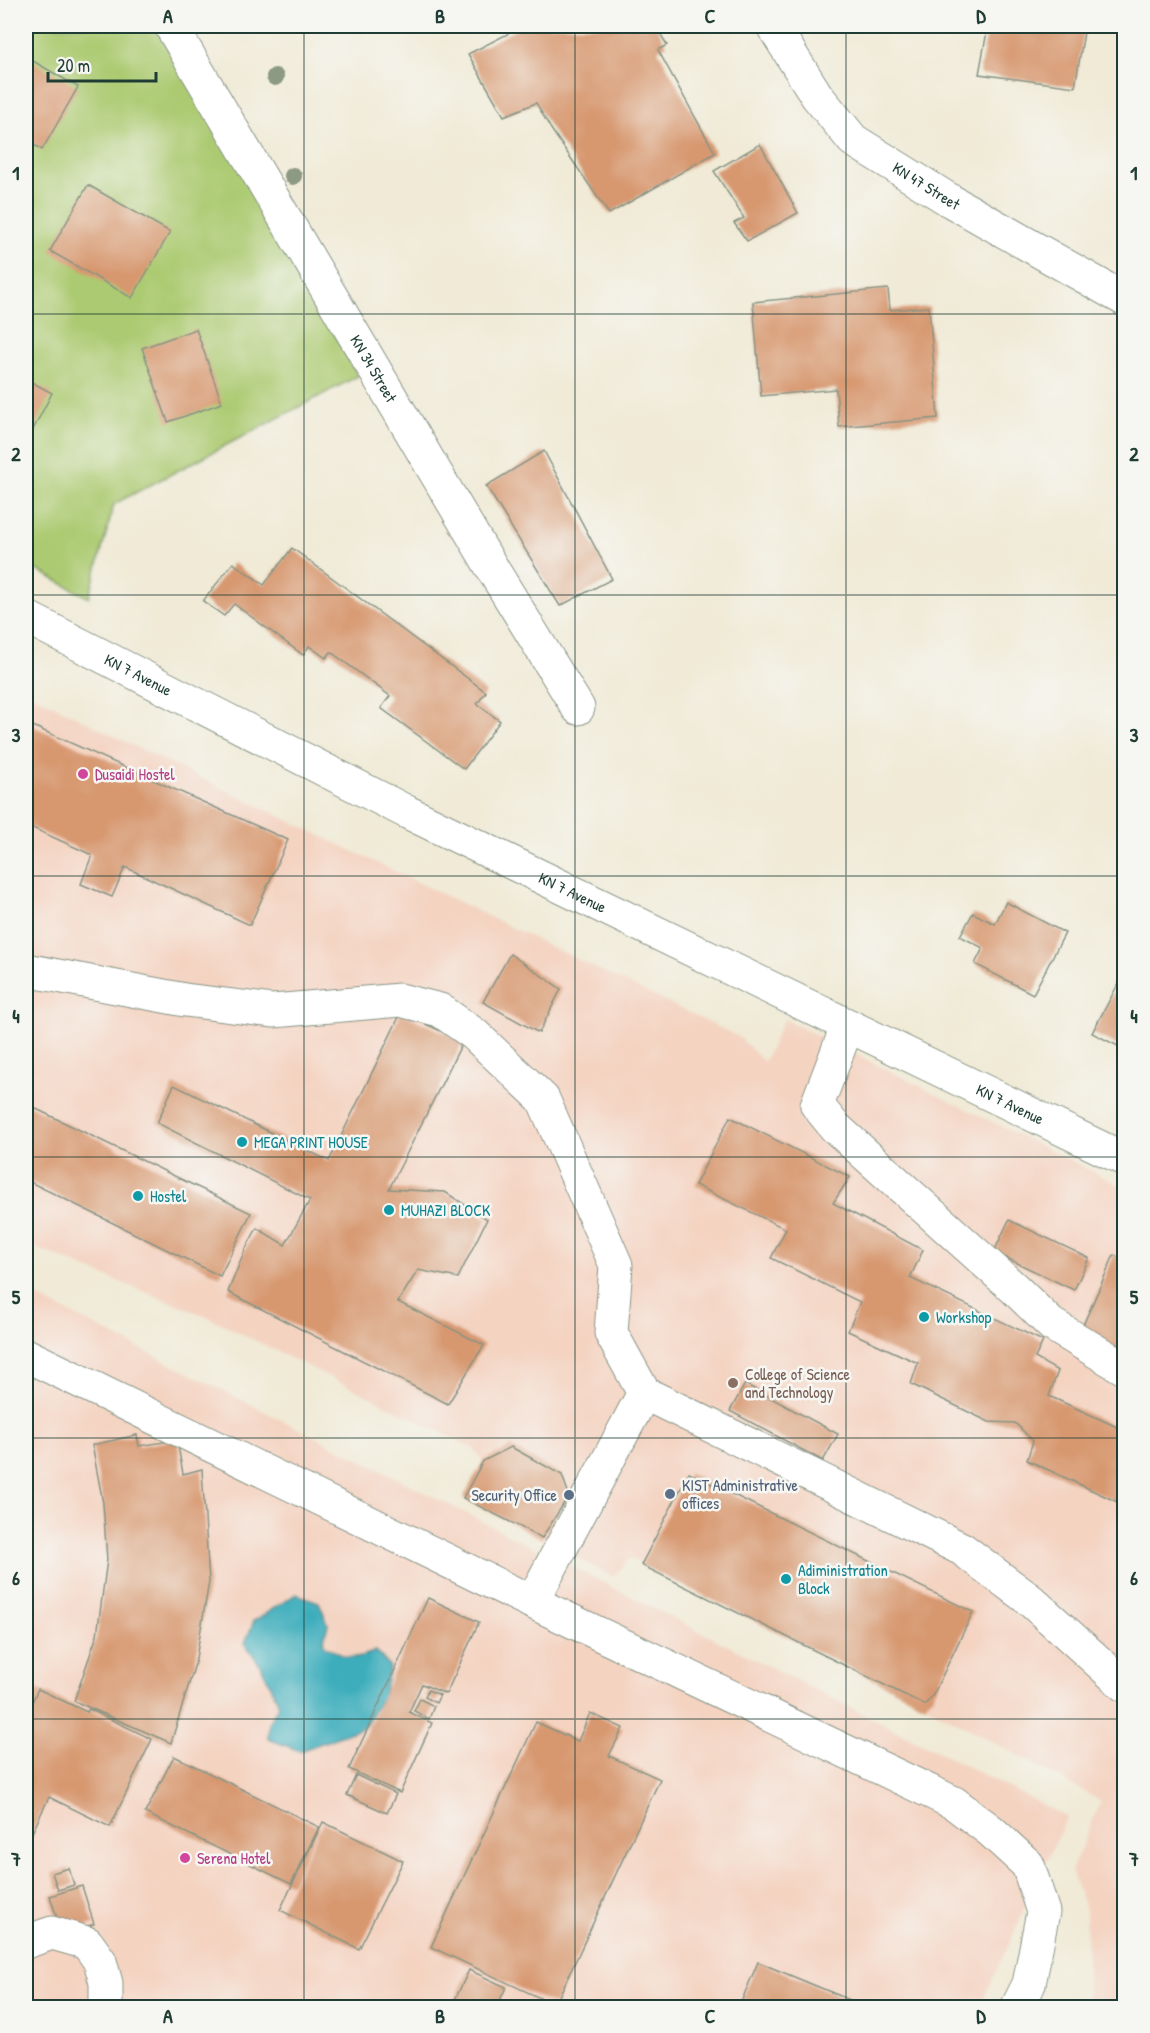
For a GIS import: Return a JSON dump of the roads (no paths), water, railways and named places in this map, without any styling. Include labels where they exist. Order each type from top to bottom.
[{"type":"street","name":"KN 34 Street","points":[[171,26],[495,573],[578,708]]},
{"type":"street","name":"KN 47 Street","points":[[773,26],[817,96],[854,140],[951,201],[1125,299]]},
{"type":"street","name":"KN 7 Avenue","points":[[26,617],[406,813],[1125,1160]]},
{"type":"street","points":[[26,970],[185,1000],[273,1011],[400,1000],[440,1010],[474,1034],[543,1099],[616,1265],[611,1333],[644,1393],[962,1549],[1030,1600],[1125,1685]]},
{"type":"street","points":[[847,1027],[817,1105],[835,1127],[1051,1324],[1125,1368]]},
{"type":"street","points":[[26,1355],[532,1602],[954,1803],[991,1831],[1028,1865],[1043,1912],[1029,1984],[1017,2007]]},
{"type":"street","points":[[532,1602],[644,1393]]},
{"type":"street","points":[[26,1942],[52,1933],[87,1943],[100,1961],[106,1983],[106,2007]]},
{"type":"water","points":[[296,1594],[319,1602],[328,1624],[323,1644],[348,1657],[360,1657],[376,1651],[390,1667],[383,1696],[363,1728],[300,1751],[268,1739],[269,1722],[279,1704],[262,1668],[245,1643],[254,1621]]},
{"type":"place","name":"Dusaidi Hostel","points":[[83,774]]},
{"type":"place","name":"MEGA PRINT HOUSE","points":[[242,1142]]},
{"type":"place","name":"Hostel","points":[[138,1196]]},
{"type":"place","name":"MUHAZI BLOCK","points":[[389,1210]]},
{"type":"place","name":"Workshop","points":[[924,1317]]},
{"type":"place","name":"College of Science and Technology","points":[[733,1383]]},
{"type":"place","name":"KIST Administrative offices","points":[[670,1494]]},
{"type":"place","name":"Security Office","points":[[569,1495]]},
{"type":"place","name":"Adiministration Block","points":[[786,1579]]},
{"type":"place","name":"Serena Hotel","points":[[185,1858]]}]
